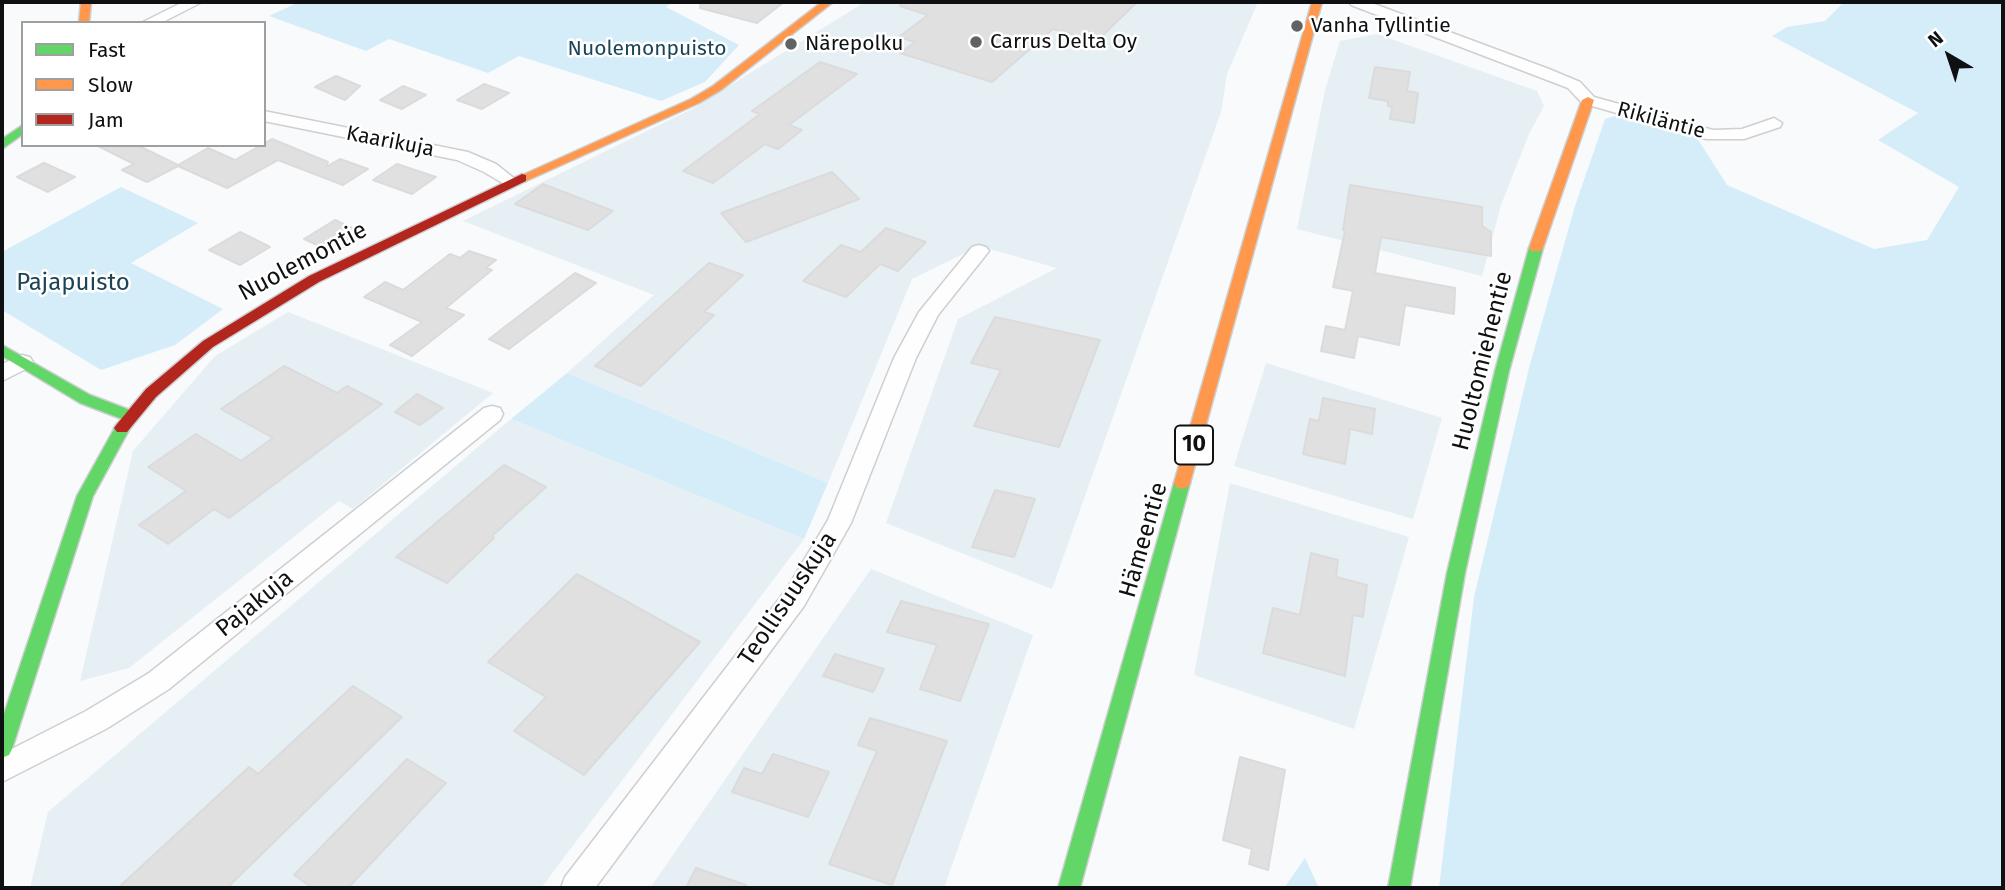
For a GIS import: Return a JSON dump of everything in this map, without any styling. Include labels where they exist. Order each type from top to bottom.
[{"type":"main road","points":[[84,21],[86,2]]},
{"type":"main road","name":"Nuolemontie","points":[[2,749],[9,700],[85,496],[115,437],[130,416],[184,363],[240,322],[314,279],[511,183],[695,101],[745,68],[828,2]]},
{"type":"main road","name":"Hämeentie","points":[[1069,888],[1317,2]]},
{"type":"main road","name":"Huoltomiehentie","points":[[1399,888],[1456,573],[1502,371],[1535,252],[1588,100]]},
{"type":"main road","points":[[2,145],[21,130]]},
{"type":"main road","points":[[2,350],[85,398],[130,416]]},
{"type":"street","points":[[152,21],[195,2]]},
{"type":"street","points":[[1356,2],[1574,85],[1588,100]]},
{"type":"street","name":"Rikiläntie","points":[[1588,100],[1712,135],[1744,134],[1774,123]]},
{"type":"street","name":"Kaarikuja","points":[[266,117],[462,156],[490,168],[511,183]]},
{"type":"street","name":"Teollisuuskuja","points":[[576,888],[795,598],[839,523],[905,358],[929,312],[979,251]]},
{"type":"street","points":[[2,374],[22,362]]},
{"type":"street","name":"Pajakuja","points":[[2,769],[96,720],[159,681],[492,414]]},
{"type":"shaded area","points":[[865,2],[1258,2],[1227,74],[1221,112],[1052,589],[886,523],[958,319],[1057,268],[979,246],[912,279],[828,483],[567,373],[654,295],[463,221],[692,109]]},
{"type":"shaded area","points":[[1377,34],[1537,91],[1544,106],[1529,134],[1501,205],[1482,276],[1297,229],[1325,90],[1340,41]]},
{"type":"shaded area","points":[[288,312],[493,393],[353,509],[339,501],[129,668],[80,681],[133,451],[215,356]]},
{"type":"shaded area","points":[[1266,363],[1442,418],[1413,519],[1234,466]]},
{"type":"shaded area","points":[[511,419],[804,539],[541,888],[30,888],[48,812]]},
{"type":"shaded area","points":[[1230,483],[1409,537],[1354,729],[1194,675]]},
{"type":"shaded area","points":[[871,569],[1033,635],[944,888],[650,888]]},
{"type":"green space","name":"Nuolemonpuisto","points":[[299,2],[673,2],[666,7],[739,45],[705,82],[661,101],[519,56],[488,73],[389,39],[366,51],[269,16]]},
{"type":"green space","points":[[1844,2],[2003,2],[2003,888],[1439,888],[1474,597],[1529,368],[1575,206],[1605,119],[1618,115],[1697,138],[1727,185],[1874,249],[1927,240],[1959,187],[1878,140],[1918,113],[1772,36],[1787,27],[1825,21]]},
{"type":"green space","name":"Pajapuisto","points":[[121,187],[198,223],[131,263],[223,309],[175,345],[101,370],[2,310],[2,252]]},
{"type":"green space","points":[[567,373],[828,483],[804,539],[511,419]]},
{"type":"green space","points":[[1305,858],[1319,888],[1284,888]]},
{"type":"building","points":[[701,2],[784,2],[757,23],[700,8]]},
{"type":"building","name":"Carrus Delta Oy","points":[[901,2],[1137,2],[1097,41],[1053,29],[992,82],[900,53],[915,42],[899,37],[928,15],[900,6]]},
{"type":"building","points":[[820,62],[857,74],[789,125],[802,130],[778,149],[765,144],[713,183],[683,171],[760,114],[752,111]]},
{"type":"building","points":[[1375,67],[1410,72],[1407,91],[1418,93],[1414,123],[1390,119],[1392,107],[1388,106],[1388,101],[1369,98]]},
{"type":"building","points":[[336,76],[360,86],[345,100],[315,87]]},
{"type":"building","points":[[484,84],[509,93],[482,109],[457,100]]},
{"type":"building","points":[[403,86],[426,95],[402,109],[380,100]]},
{"type":"building","points":[[272,139],[328,162],[326,167],[340,159],[368,169],[343,185],[278,160],[227,188],[178,166],[147,182],[122,170],[134,164],[100,147],[141,147],[178,165],[208,148],[235,160],[258,147],[266,147],[266,142]]},
{"type":"building","points":[[44,163],[75,177],[48,192],[17,177]]},
{"type":"building","points":[[397,164],[436,177],[412,194],[373,180]]},
{"type":"building","points":[[832,172],[859,199],[746,242],[721,213]]},
{"type":"building","points":[[543,184],[613,211],[588,230],[515,204]]},
{"type":"building","points":[[1350,185],[1482,207],[1482,226],[1491,232],[1491,256],[1381,237],[1375,273],[1455,288],[1454,314],[1405,305],[1399,345],[1358,336],[1354,358],[1321,351],[1326,326],[1345,330],[1353,291],[1333,287],[1345,231]]},
{"type":"building","points":[[335,220],[365,234],[335,253],[304,239]]},
{"type":"building","points":[[886,228],[926,242],[898,271],[880,264],[846,297],[803,281],[841,245],[861,252]]},
{"type":"building","points":[[240,232],[270,247],[240,265],[209,250]]},
{"type":"building","points":[[469,251],[496,260],[486,268],[492,270],[446,308],[464,315],[412,356],[390,345],[422,322],[364,297],[385,282],[403,290],[450,254],[460,258]]},
{"type":"building","points":[[709,263],[743,275],[704,312],[714,315],[641,386],[595,366]]},
{"type":"building","points":[[575,273],[596,283],[509,349],[489,339]]},
{"type":"building","points":[[995,317],[1100,340],[1059,447],[974,426],[1001,370],[971,363]]},
{"type":"building","points":[[284,366],[337,393],[347,386],[382,404],[229,518],[214,509],[168,544],[139,525],[186,491],[148,467],[196,434],[241,461],[273,438],[221,409]]},
{"type":"building","points":[[417,394],[443,408],[420,425],[395,412]]},
{"type":"building","points":[[1323,398],[1375,409],[1372,434],[1350,429],[1345,464],[1303,454],[1310,419],[1319,421]]},
{"type":"building","points":[[504,465],[546,487],[492,536],[494,538],[447,583],[396,557]]},
{"type":"building","points":[[995,490],[1035,499],[1014,557],[972,547]]},
{"type":"building","points":[[1311,553],[1338,560],[1336,577],[1367,585],[1363,617],[1353,615],[1345,676],[1263,653],[1273,608],[1300,615]]},
{"type":"building","points":[[577,574],[700,642],[584,775],[514,731],[546,697],[488,662]]},
{"type":"building","points":[[901,601],[989,624],[960,701],[920,689],[937,645],[887,632]]},
{"type":"building","points":[[835,654],[884,669],[873,692],[823,676]]},
{"type":"building","points":[[353,686],[402,717],[227,888],[118,888],[249,767],[258,774]]},
{"type":"building","points":[[870,718],[947,741],[892,885],[829,864],[877,751],[858,745]]},
{"type":"building","points":[[773,754],[829,772],[808,817],[732,792],[744,768],[762,774]]},
{"type":"building","points":[[1240,757],[1285,770],[1268,870],[1249,864],[1252,849],[1223,840]]},
{"type":"building","points":[[407,759],[446,783],[348,888],[313,888],[294,875]]},
{"type":"building","points":[[696,868],[746,885],[746,888],[686,888]]},
{"type":"traffic: fast","points":[[2,145],[21,130]]},
{"type":"traffic: fast","points":[[1399,888],[1456,573],[1502,371],[1536,248]]},
{"type":"traffic: fast","points":[[2,350],[85,399],[130,416]]},
{"type":"traffic: fast","points":[[2,749],[85,496],[122,428]]},
{"type":"traffic: fast","points":[[1069,888],[1182,483]]},
{"type":"traffic: slow","points":[[84,21],[86,2]]},
{"type":"traffic: slow","points":[[522,178],[695,101],[717,88],[828,2]]},
{"type":"traffic: slow","points":[[1182,483],[1317,2]]},
{"type":"traffic: slow","points":[[1536,248],[1588,100]]},
{"type":"traffic: jam","points":[[122,428],[151,393],[208,344],[314,279],[522,178]]},
{"type":"place","name":"Vanha Tyllintie","points":[[1297,26]]},
{"type":"place","name":"Carrus Delta Oy","points":[[976,42]]},
{"type":"place","name":"Närepolku","points":[[791,44]]}]
